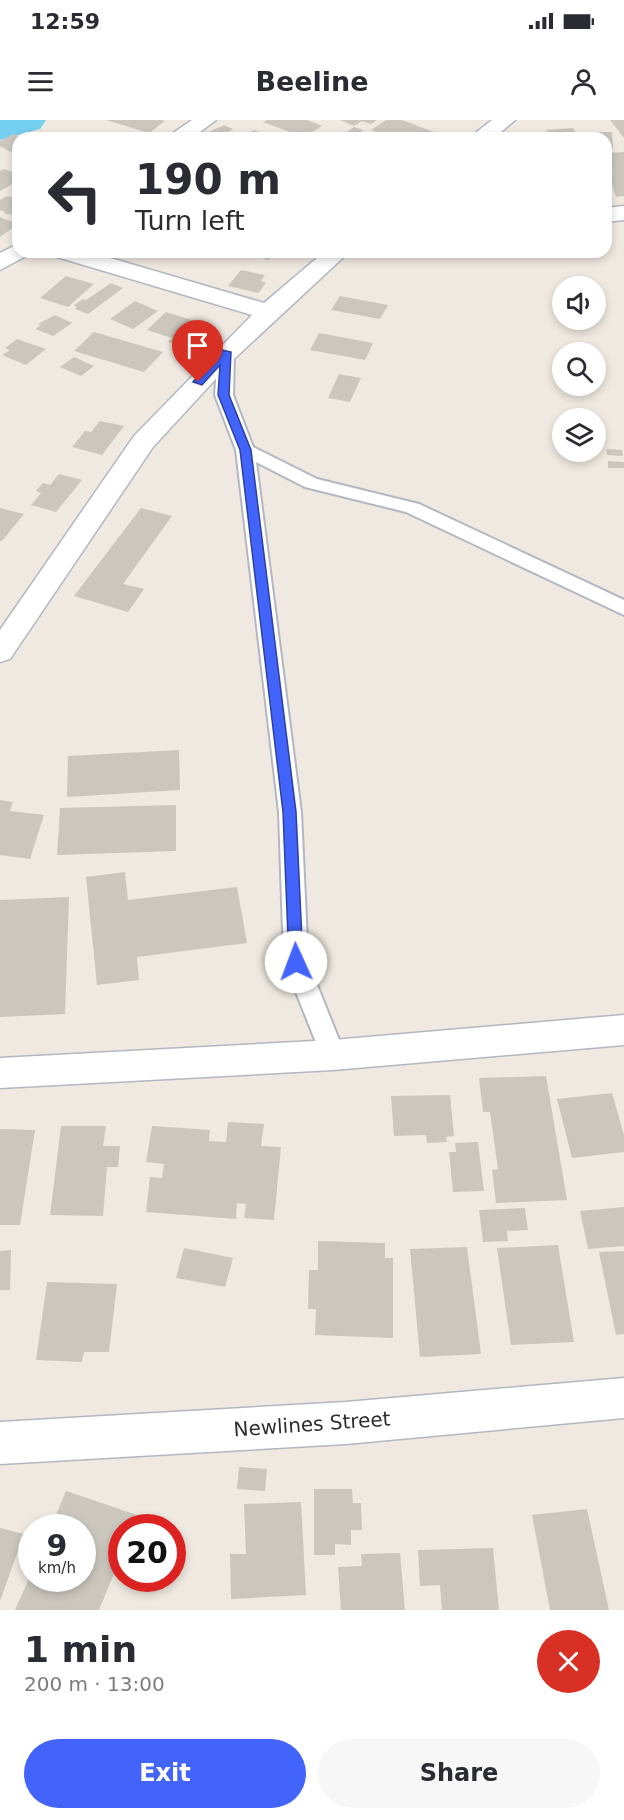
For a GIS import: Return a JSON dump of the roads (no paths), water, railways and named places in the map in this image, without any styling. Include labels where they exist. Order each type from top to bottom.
[{"type":"street","points":[[187,132],[206,120]]},
{"type":"street","points":[[488,132],[505,120]]},
{"type":"street","points":[[85,258],[268,312]]},
{"type":"street","points":[[0,652],[143,442],[226,352],[331,258]]},
{"type":"street","points":[[0,1073],[333,1055],[624,1030]]},
{"type":"street","name":"Newlines Street","points":[[0,1443],[346,1423],[624,1398]]},
{"type":"lane","points":[[226,352],[224,395],[245,450],[290,812],[296,962],[333,1055]]},
{"type":"lane","points":[[245,450],[311,483],[412,508],[521,557],[624,608]]},
{"type":"waterway","points":[[0,127],[25,120]]}]
